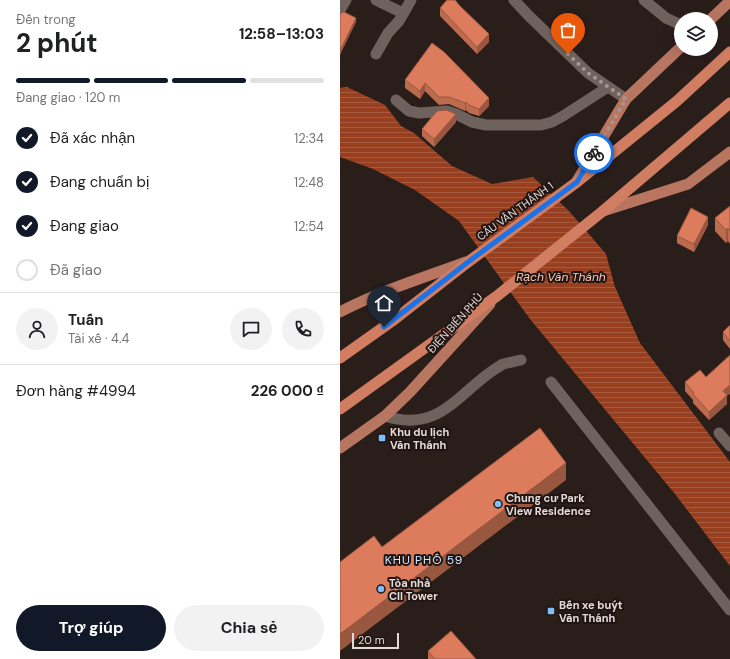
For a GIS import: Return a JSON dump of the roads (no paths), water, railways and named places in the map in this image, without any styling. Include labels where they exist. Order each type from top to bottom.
[{"type":"highway","points":[[577,182],[677,101],[730,52]]},
{"type":"highway","points":[[497,296],[603,211],[730,103]]},
{"type":"highway","name":"CẦU VĂN THÁNH 1","points":[[468,262],[577,182]]},
{"type":"highway","points":[[340,358],[395,319],[468,262]]},
{"type":"highway","name":"ĐIỆN BIÊN PHỦ","points":[[340,409],[497,296]]},
{"type":"main road","points":[[718,13],[730,2]]},
{"type":"main road","points":[[577,182],[626,99],[674,54]]},
{"type":"main road","points":[[603,211],[688,184],[729,156]]},
{"type":"main road","points":[[340,312],[361,301],[468,262]]},
{"type":"main road","name":"ĐIỆN BIÊN PHỦ","points":[[340,448],[385,416],[410,392],[497,296]]},
{"type":"street","points":[[340,10],[346,0]]},
{"type":"street","points":[[376,0],[403,14]]},
{"type":"street","points":[[376,54],[388,33],[403,14],[411,0]]},
{"type":"street","points":[[514,0],[528,16],[588,73],[626,99]]},
{"type":"street","points":[[644,0],[666,18],[674,22]]},
{"type":"street","points":[[396,100],[409,111],[419,113],[447,111],[472,122],[486,125],[540,125],[552,122],[563,116],[608,87]]},
{"type":"street","points":[[385,416],[395,419],[417,420],[438,414],[448,408],[495,369],[503,364],[521,360]]},
{"type":"street","points":[[551,382],[730,610]]},
{"type":"street","points":[[719,433],[730,446]]},
{"type":"water","name":"Rạch Văn Thánh","points":[[347,87],[385,105],[401,126],[414,133],[452,166],[492,184],[533,177],[569,211],[606,254],[615,287],[640,343],[730,462],[730,566],[675,494],[530,319],[459,221],[415,190],[373,169],[340,157],[340,88]]},
{"type":"place","name":"Khu du lịch Văn Thánh","points":[[382,438]]},
{"type":"place","name":"Chung cư Park View Residence","points":[[498,504]]},
{"type":"place","name":"Tòa nhà CII Tower","points":[[381,589]]},
{"type":"place","name":"Bến xe buýt Văn Thánh","points":[[551,611]]},
{"type":"district","name":"KHU PHỐ 59","points":[[424,560]]}]
